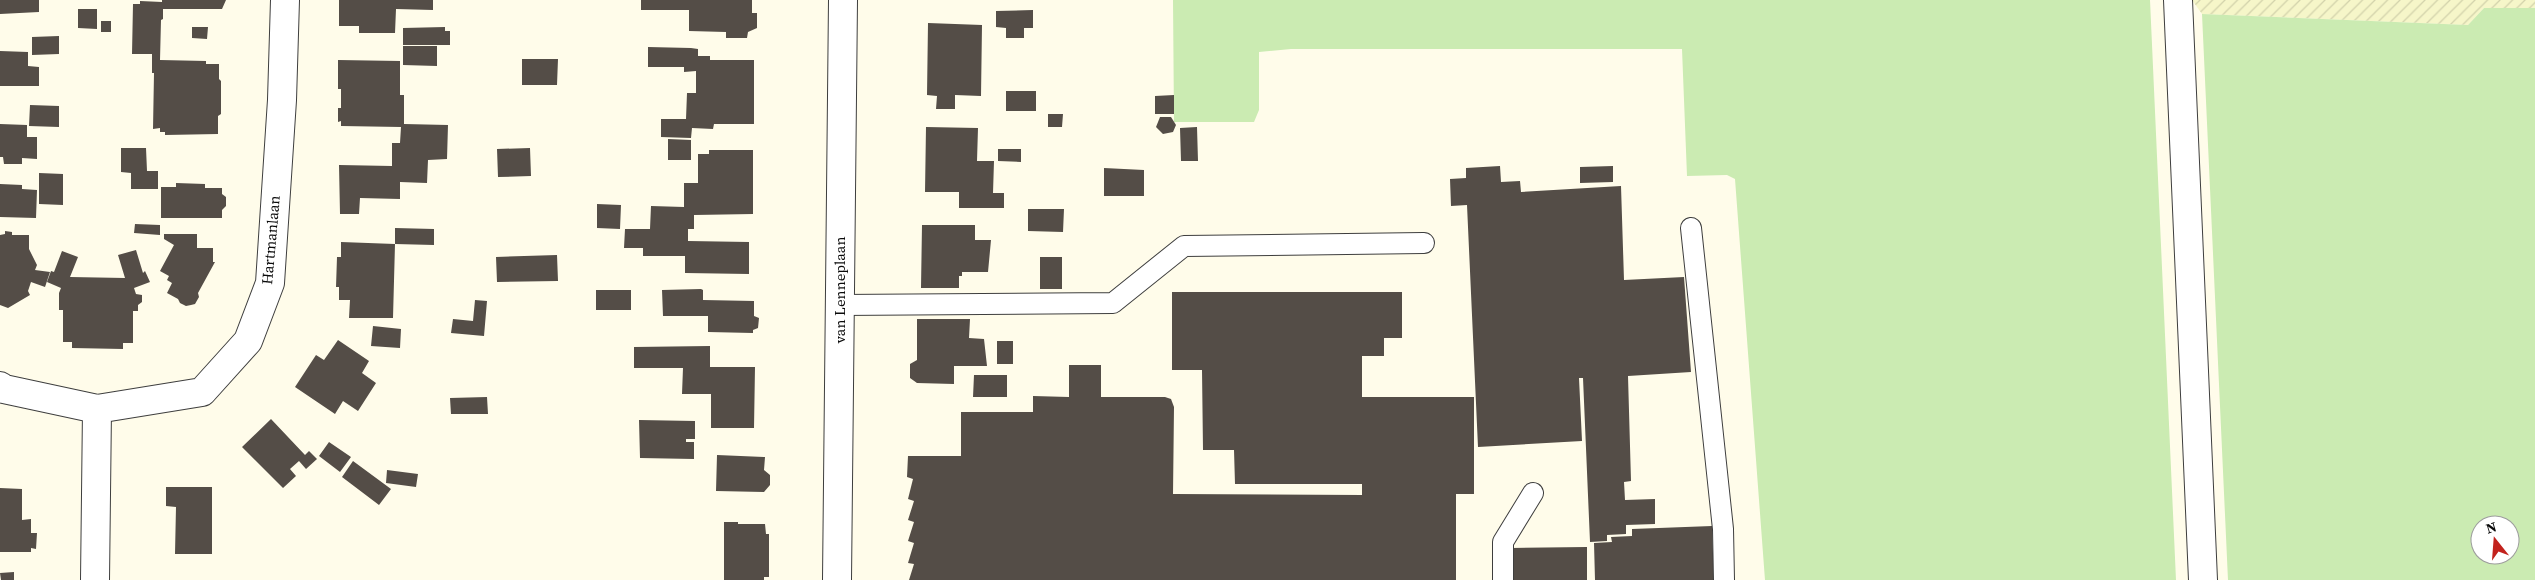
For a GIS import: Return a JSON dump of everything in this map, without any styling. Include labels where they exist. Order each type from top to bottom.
[{"type":"street","name":"Hartmanlaan","points":[[97,409],[202,392],[248,341],[270,283],[282,100],[285,0]]},
{"type":"street","name":"van Lenneplaan","points":[[837,580],[843,0]]},
{"type":"street","points":[[2178,0],[2203,580]]},
{"type":"street","points":[[0,386],[4,389],[97,409],[95,580]]},
{"type":"lane","points":[[1692,228],[1723,529],[1724,580]]},
{"type":"lane","points":[[840,305],[1113,303],[1184,246],[1424,243]]},
{"type":"lane","points":[[1503,580],[1503,542],[1534,493]]},
{"type":"green space","points":[[1173,0],[2150,0],[2176,580],[1765,580],[1735,179],[1727,175],[1687,176],[1682,49],[1291,49],[1259,52],[1259,110],[1254,122],[1174,122]]},
{"type":"green space","points":[[2192,0],[2535,0],[2535,8],[2484,8],[2468,25],[2202,14]]},
{"type":"green space","points":[[2484,8],[2535,8],[2535,580],[2228,580],[2202,14],[2468,25]]},
{"type":"building","points":[[0,0],[39,0],[39,12],[0,14]]},
{"type":"building","points":[[162,0],[226,0],[222,9],[163,9],[163,19],[161,20],[160,60],[206,61],[206,64],[219,64],[221,114],[218,116],[218,134],[165,135],[165,132],[160,132],[160,128],[153,129],[154,73],[152,73],[152,54],[132,54],[133,4],[140,4],[140,1],[162,2]]},
{"type":"building","points":[[339,0],[433,0],[433,10],[396,9],[395,33],[359,33],[359,26],[339,26]]},
{"type":"building","points":[[641,0],[752,0],[752,13],[757,13],[757,28],[748,32],[747,38],[726,38],[726,32],[689,31],[689,10],[641,10]]},
{"type":"building","points":[[78,9],[97,9],[97,29],[78,28]]},
{"type":"building","points":[[1033,10],[1033,28],[1024,28],[1024,38],[1006,38],[1006,28],[996,27],[996,11]]},
{"type":"building","points":[[101,21],[111,21],[111,32],[101,32]]},
{"type":"building","points":[[928,23],[982,25],[981,96],[955,95],[955,109],[936,109],[937,96],[927,95]]},
{"type":"building","points":[[192,27],[208,27],[207,39],[192,38]]},
{"type":"building","points":[[445,27],[445,31],[450,31],[450,45],[403,45],[403,28]]},
{"type":"building","points":[[59,36],[59,54],[32,55],[32,37]]},
{"type":"building","points":[[403,46],[437,46],[437,66],[403,65]]},
{"type":"building","points":[[648,47],[698,49],[698,56],[710,56],[710,60],[754,60],[754,124],[714,124],[713,129],[692,128],[691,138],[661,137],[661,119],[686,119],[687,93],[696,93],[696,71],[684,72],[684,67],[648,67]]},
{"type":"building","points":[[0,51],[28,52],[28,66],[39,67],[39,86],[0,86]]},
{"type":"building","points":[[522,59],[558,59],[557,85],[522,85]]},
{"type":"building","points":[[338,60],[400,61],[400,95],[404,95],[404,124],[448,125],[447,159],[428,160],[427,183],[400,182],[400,199],[360,198],[359,214],[340,214],[339,165],[392,166],[392,143],[400,143],[401,127],[341,126],[341,121],[338,122],[338,108],[341,108],[341,89],[338,89]]},
{"type":"building","points":[[1006,91],[1036,91],[1036,111],[1006,111]]},
{"type":"building","points":[[1174,95],[1174,114],[1155,114],[1155,96]]},
{"type":"building","points":[[30,105],[59,106],[59,127],[29,126]]},
{"type":"building","points":[[1048,114],[1063,114],[1062,127],[1048,127]]},
{"type":"building","points":[[1160,117],[1171,117],[1176,125],[1173,132],[1163,134],[1156,127]]},
{"type":"building","points":[[0,124],[27,125],[27,137],[37,137],[37,159],[22,158],[22,164],[4,164],[3,157],[0,157]]},
{"type":"building","points":[[926,127],[978,128],[977,161],[994,161],[993,193],[1004,193],[1004,208],[959,208],[959,192],[925,192]]},
{"type":"building","points":[[1197,127],[1198,161],[1181,161],[1180,128]]},
{"type":"building","points":[[668,139],[691,140],[691,160],[668,160]]},
{"type":"building","points":[[121,148],[146,148],[147,171],[158,171],[158,189],[131,189],[131,173],[121,172]]},
{"type":"building","points":[[530,148],[531,176],[498,177],[497,149]]},
{"type":"building","points":[[998,149],[1021,149],[1021,162],[998,161]]},
{"type":"building","points":[[709,150],[753,150],[753,214],[694,215],[694,229],[688,229],[688,241],[749,242],[749,274],[685,273],[685,256],[643,256],[643,248],[624,248],[625,229],[650,229],[651,206],[684,207],[684,183],[698,183],[698,154],[709,154]]},
{"type":"building","points":[[1500,166],[1501,182],[1520,181],[1521,192],[1621,186],[1624,280],[1684,277],[1691,372],[1628,376],[1631,481],[1624,482],[1625,500],[1655,499],[1655,524],[1626,525],[1626,534],[1607,535],[1607,541],[1590,542],[1583,378],[1579,378],[1582,441],[1478,447],[1467,205],[1451,206],[1450,179],[1466,178],[1466,168]]},
{"type":"building","points":[[1613,166],[1613,182],[1580,183],[1580,167]]},
{"type":"building","points":[[1104,168],[1144,170],[1144,196],[1104,196]]},
{"type":"building","points":[[39,173],[63,174],[63,205],[39,204]]},
{"type":"building","points":[[176,183],[205,184],[205,188],[222,188],[222,194],[226,197],[226,206],[222,210],[222,218],[161,218],[161,187],[176,187]]},
{"type":"building","points":[[0,184],[22,185],[22,189],[37,190],[36,218],[0,217]]},
{"type":"building","points":[[597,204],[621,205],[620,229],[597,228]]},
{"type":"building","points":[[1028,209],[1064,209],[1063,232],[1028,231]]},
{"type":"building","points":[[135,224],[160,225],[160,235],[134,233]]},
{"type":"building","points":[[922,225],[975,225],[975,240],[991,240],[988,272],[962,272],[962,276],[959,276],[959,288],[921,288]]},
{"type":"building","points":[[395,228],[434,229],[434,245],[395,244]]},
{"type":"building","points":[[5,231],[12,232],[12,235],[29,235],[29,249],[37,265],[35,270],[50,272],[45,287],[31,282],[28,291],[30,295],[8,308],[0,305],[0,235],[5,234]]},
{"type":"building","points":[[164,234],[197,234],[197,248],[213,248],[213,262],[215,262],[198,293],[199,297],[195,304],[186,306],[167,293],[172,283],[167,280],[169,276],[160,271],[174,245],[164,239]]},
{"type":"building","points":[[341,242],[395,244],[393,318],[349,318],[350,300],[339,300],[339,287],[336,287],[337,257],[341,257]]},
{"type":"building","points":[[136,250],[143,273],[145,271],[150,282],[134,288],[136,294],[142,295],[142,302],[138,305],[138,311],[133,311],[133,343],[123,343],[123,349],[72,348],[72,342],[63,342],[63,310],[59,310],[59,293],[61,288],[47,282],[51,271],[54,272],[62,251],[78,257],[70,277],[125,278],[118,255]]},
{"type":"building","points":[[557,255],[558,281],[497,282],[496,257]]},
{"type":"building","points":[[1040,257],[1062,257],[1062,289],[1040,289]]},
{"type":"building","points":[[701,289],[703,290],[703,300],[754,301],[754,316],[759,318],[758,328],[753,330],[753,333],[708,332],[708,316],[663,316],[662,290]]},
{"type":"building","points":[[596,290],[631,290],[631,310],[596,310]]},
{"type":"building","points":[[1172,292],[1402,292],[1402,338],[1384,338],[1384,356],[1362,356],[1362,397],[1474,397],[1474,494],[1456,494],[1456,580],[909,580],[914,564],[908,563],[914,543],[908,541],[914,522],[908,520],[914,501],[908,499],[913,479],[907,477],[908,456],[961,456],[961,412],[1033,412],[1033,396],[1069,397],[1069,365],[1101,365],[1101,397],[1165,397],[1171,399],[1174,407],[1173,494],[1362,495],[1362,484],[1235,484],[1234,450],[1203,450],[1202,370],[1172,370]]},
{"type":"building","points":[[475,300],[487,301],[484,336],[451,333],[453,319],[473,321]]},
{"type":"building","points":[[917,319],[970,319],[969,338],[984,339],[987,366],[954,366],[954,384],[917,383],[910,378],[910,364],[917,360]]},
{"type":"building","points":[[373,326],[401,329],[400,348],[371,346]]},
{"type":"building","points":[[338,340],[369,361],[362,373],[376,383],[358,411],[343,401],[335,414],[295,387],[316,355],[324,360]]},
{"type":"building","points":[[997,341],[1013,341],[1013,364],[997,364]]},
{"type":"building","points":[[710,346],[710,367],[755,367],[754,428],[711,428],[711,394],[682,394],[683,368],[634,368],[634,347]]},
{"type":"building","points":[[974,375],[1007,375],[1007,397],[973,397]]},
{"type":"building","points":[[487,397],[488,414],[451,414],[450,398]]},
{"type":"building","points":[[271,419],[305,455],[309,451],[317,459],[306,469],[299,461],[290,469],[296,476],[283,488],[242,447]]},
{"type":"building","points":[[639,420],[695,421],[695,439],[686,439],[686,442],[694,442],[694,459],[640,458]]},
{"type":"building","points":[[329,442],[351,457],[340,472],[319,456]]},
{"type":"building","points":[[717,455],[765,457],[764,470],[770,475],[770,485],[764,492],[716,491]]},
{"type":"building","points":[[353,461],[391,489],[379,505],[342,477]]},
{"type":"building","points":[[387,470],[418,474],[416,487],[386,483]]},
{"type":"building","points":[[166,487],[212,487],[212,554],[175,554],[176,507],[166,506]]},
{"type":"building","points":[[0,488],[22,489],[22,520],[31,519],[31,533],[37,533],[36,549],[31,548],[31,552],[0,552]]},
{"type":"building","points":[[724,522],[765,524],[766,534],[769,534],[769,577],[764,577],[764,580],[724,580]]},
{"type":"building","points":[[1712,526],[1714,580],[1595,580],[1594,543],[1612,542],[1611,537],[1632,536],[1632,529]]},
{"type":"building","points":[[1587,547],[1587,580],[1512,580],[1511,548]]},
{"type":"building","points":[[14,572],[14,580],[1,580],[0,573]]}]
